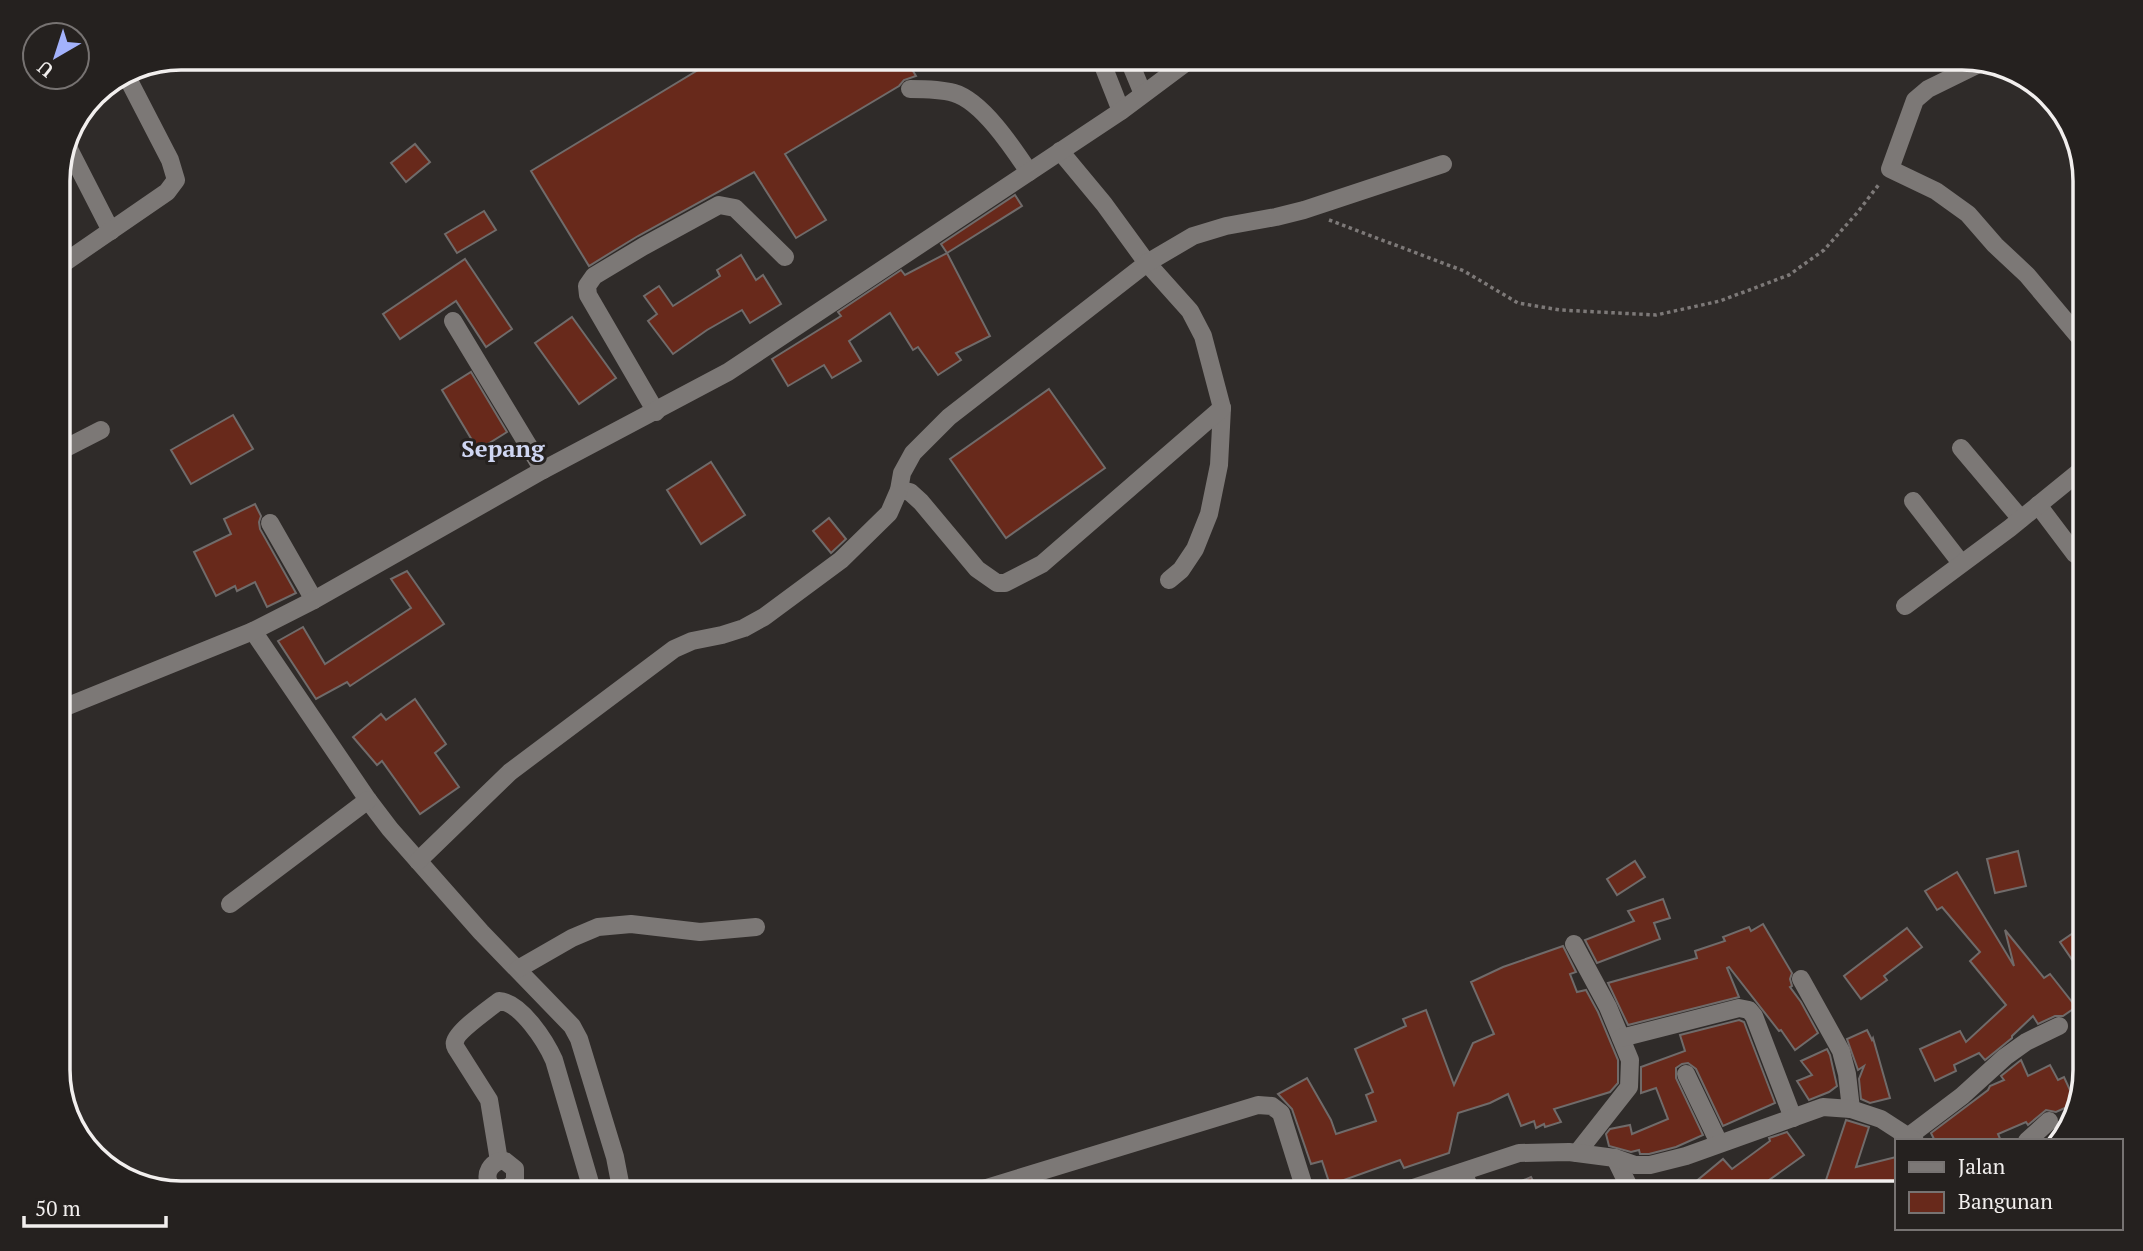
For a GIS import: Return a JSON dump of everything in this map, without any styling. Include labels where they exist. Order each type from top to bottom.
[{"type":"street","points":[[1105,70],[1121,111]]},
{"type":"street","points":[[1133,70],[1143,94]]},
{"type":"street","points":[[70,705],[253,631],[314,600],[543,470],[728,372],[1121,111],[1176,70]]},
{"type":"street","points":[[1966,70],[1928,89],[1915,100],[1890,169],[1936,191],[1968,214],[2073,330]]},
{"type":"street","points":[[70,259],[167,192],[176,180],[170,160],[130,83]]},
{"type":"street","points":[[910,89],[956,93],[978,105],[1029,172]]},
{"type":"street","points":[[1060,151],[1104,204],[1147,263],[1190,311],[1203,336],[1222,408],[1219,465],[1209,514],[1195,550],[1181,570],[1169,580]]},
{"type":"street","points":[[73,157],[111,231]]},
{"type":"street","points":[[418,861],[510,772],[674,649],[692,640],[744,628],[764,617],[841,560],[889,513],[899,490],[902,473],[913,453],[949,417],[1147,263],[1193,236],[1226,226],[1276,218],[1304,210],[1443,164]]},
{"type":"street","points":[[656,412],[588,295],[587,286],[594,276],[719,205],[735,208],[785,257]]},
{"type":"street","points":[[453,321],[543,470]]},
{"type":"street","points":[[899,490],[909,492],[921,502],[977,569],[997,583],[1005,583],[1042,564],[1222,408]]},
{"type":"street","points":[[70,446],[101,430]]},
{"type":"street","points":[[1961,449],[2021,519]]},
{"type":"street","points":[[1905,606],[2073,477]]},
{"type":"street","points":[[1913,500],[1961,564]]},
{"type":"street","points":[[2038,505],[2073,550]]},
{"type":"street","points":[[270,523],[314,600]]},
{"type":"street","points":[[253,631],[368,800],[481,932],[564,1016],[579,1039],[615,1157],[620,1181]]},
{"type":"street","points":[[230,904],[368,800]]},
{"type":"street","points":[[518,969],[572,938],[598,927],[631,924],[701,932],[756,928]]},
{"type":"street","points":[[1574,944],[1608,1007],[1630,1060],[1629,1087],[1577,1153]]},
{"type":"street","points":[[1801,979],[1841,1051],[1851,1109]]},
{"type":"street","points":[[499,1161],[489,1100],[456,1048],[455,1041],[458,1034],[499,1001],[504,1000],[529,1021],[546,1043],[554,1060],[589,1181]]},
{"type":"street","points":[[1621,1038],[1739,1009],[1749,1010],[1754,1016],[1793,1118]]},
{"type":"street","points":[[1435,1181],[1518,1153],[1577,1153],[1615,1158],[1635,1166],[1650,1165],[1686,1156],[1823,1107],[1851,1109],[1881,1119],[1912,1138],[2005,1057],[2026,1042],[2059,1026]]},
{"type":"street","points":[[1685,1074],[1719,1143]]},
{"type":"street","points":[[1010,1181],[1258,1105],[1272,1106],[1281,1113],[1302,1181]]},
{"type":"street","points":[[2029,1139],[2049,1121]]},
{"type":"street","points":[[1615,1158],[1626,1181]]},
{"type":"street","points":[[487,1181],[486,1176],[492,1164],[505,1161],[515,1169],[516,1181]]},
{"type":"street","points":[[1463,1172],[1467,1181]]},
{"type":"path","points":[[1304,210],[1464,271],[1518,303],[1560,310],[1656,315],[1720,301],[1789,275],[1824,250],[1857,213],[1890,169]]},
{"type":"building","points":[[698,70],[912,70],[916,76],[904,80],[899,86],[785,154],[826,220],[796,238],[754,172],[589,266],[531,171]]},
{"type":"building","points":[[415,144],[430,162],[406,182],[391,163]]},
{"type":"building","points":[[1015,195],[1022,206],[947,253],[941,244]]},
{"type":"building","points":[[484,211],[496,230],[457,253],[445,234]]},
{"type":"building","points":[[947,253],[990,336],[956,353],[961,360],[938,375],[918,347],[913,350],[890,313],[849,341],[861,361],[832,378],[824,365],[788,386],[772,359],[841,316],[838,312],[901,270],[905,275]]},
{"type":"building","points":[[741,255],[756,280],[763,275],[781,304],[750,323],[742,310],[673,354],[648,321],[657,314],[644,296],[659,286],[673,306],[720,276],[717,270]]},
{"type":"building","points":[[465,259],[512,329],[486,347],[456,301],[400,339],[383,314]]},
{"type":"building","points":[[572,317],[616,378],[579,404],[535,343]]},
{"type":"building","points":[[471,372],[507,432],[478,450],[442,390]]},
{"type":"building","points":[[1049,389],[1105,468],[1006,538],[950,459]]},
{"type":"building","points":[[233,415],[253,449],[191,484],[171,450]]},
{"type":"building","points":[[711,462],[745,515],[701,544],[667,490]]},
{"type":"building","points":[[255,504],[261,516],[260,529],[296,593],[267,607],[255,582],[237,591],[235,586],[216,596],[194,552],[231,534],[224,519]]},
{"type":"building","points":[[829,518],[846,539],[831,553],[813,531]]},
{"type":"building","points":[[407,571],[444,624],[350,686],[347,682],[316,699],[278,641],[303,627],[325,664],[411,608],[391,579]]},
{"type":"building","points":[[415,699],[446,744],[435,753],[459,787],[420,814],[382,761],[377,765],[353,737],[381,714],[386,720]]},
{"type":"building","points":[[2018,851],[2026,886],[1995,893],[1987,859]]},
{"type":"building","points":[[1635,861],[1645,877],[1617,895],[1607,879]]},
{"type":"building","points":[[1957,872],[2014,966],[2005,930],[2044,978],[2050,974],[2073,1003],[2073,1009],[2063,1016],[2055,1016],[2038,1024],[2033,1016],[1985,1060],[1979,1053],[1954,1065],[1956,1071],[1935,1081],[1920,1049],[1960,1031],[1966,1042],[2006,1005],[1970,961],[1980,952],[1942,907],[1937,910],[1925,891]]},
{"type":"building","points":[[1663,899],[1670,918],[1654,923],[1660,939],[1597,963],[1585,940],[1634,921],[1628,911]]},
{"type":"building","points":[[1763,924],[1792,973],[1790,987],[1818,1033],[1795,1050],[1729,967],[1727,968],[1739,997],[1628,1025],[1608,983],[1697,958],[1695,951],[1725,941],[1723,937],[1749,927],[1751,931]]},
{"type":"building","points":[[1907,928],[1922,947],[1884,976],[1887,980],[1861,999],[1844,976]]},
{"type":"building","points":[[2073,933],[2073,961],[2060,942]]},
{"type":"building","points":[[1563,946],[1576,972],[1570,974],[1577,992],[1586,990],[1618,1060],[1618,1083],[1610,1092],[1554,1109],[1561,1122],[1536,1128],[1534,1121],[1521,1126],[1508,1094],[1458,1113],[1449,1153],[1404,1168],[1400,1160],[1341,1181],[1329,1181],[1322,1161],[1311,1164],[1292,1109],[1278,1094],[1307,1078],[1336,1134],[1376,1121],[1366,1095],[1373,1092],[1355,1049],[1406,1026],[1403,1019],[1426,1010],[1454,1085],[1473,1043],[1494,1034],[1471,982],[1503,967]]},
{"type":"building","points":[[1739,1020],[1744,1022],[1775,1103],[1723,1126],[1696,1069],[1688,1063],[1682,1064],[1676,1068],[1676,1078],[1703,1135],[1676,1147],[1649,1154],[1609,1146],[1606,1134],[1610,1129],[1630,1125],[1632,1134],[1668,1119],[1656,1088],[1641,1093],[1641,1067],[1685,1051],[1680,1035]]},
{"type":"building","points":[[1867,1030],[1872,1040],[1873,1038],[1890,1098],[1870,1103],[1861,1099],[1859,1079],[1864,1066],[1858,1070],[1847,1039]]},
{"type":"building","points":[[1827,1049],[1837,1086],[1809,1100],[1797,1081],[1812,1075],[1801,1061]]},
{"type":"building","points":[[2021,1060],[2028,1076],[2050,1065],[2058,1080],[2064,1077],[2071,1091],[2066,1107],[2056,1112],[2046,1110],[2028,1125],[2026,1122],[1998,1134],[2000,1139],[1934,1139],[1931,1133],[1990,1086],[2004,1080],[2001,1076]]},
{"type":"building","points":[[1846,1120],[1869,1127],[1856,1167],[1895,1157],[1895,1181],[1826,1180]]},
{"type":"building","points":[[1787,1132],[1804,1155],[1768,1181],[1696,1181],[1723,1159],[1732,1169],[1770,1141],[1769,1138]]},
{"type":"district","name":"Sepang","points":[[503,448]]}]
